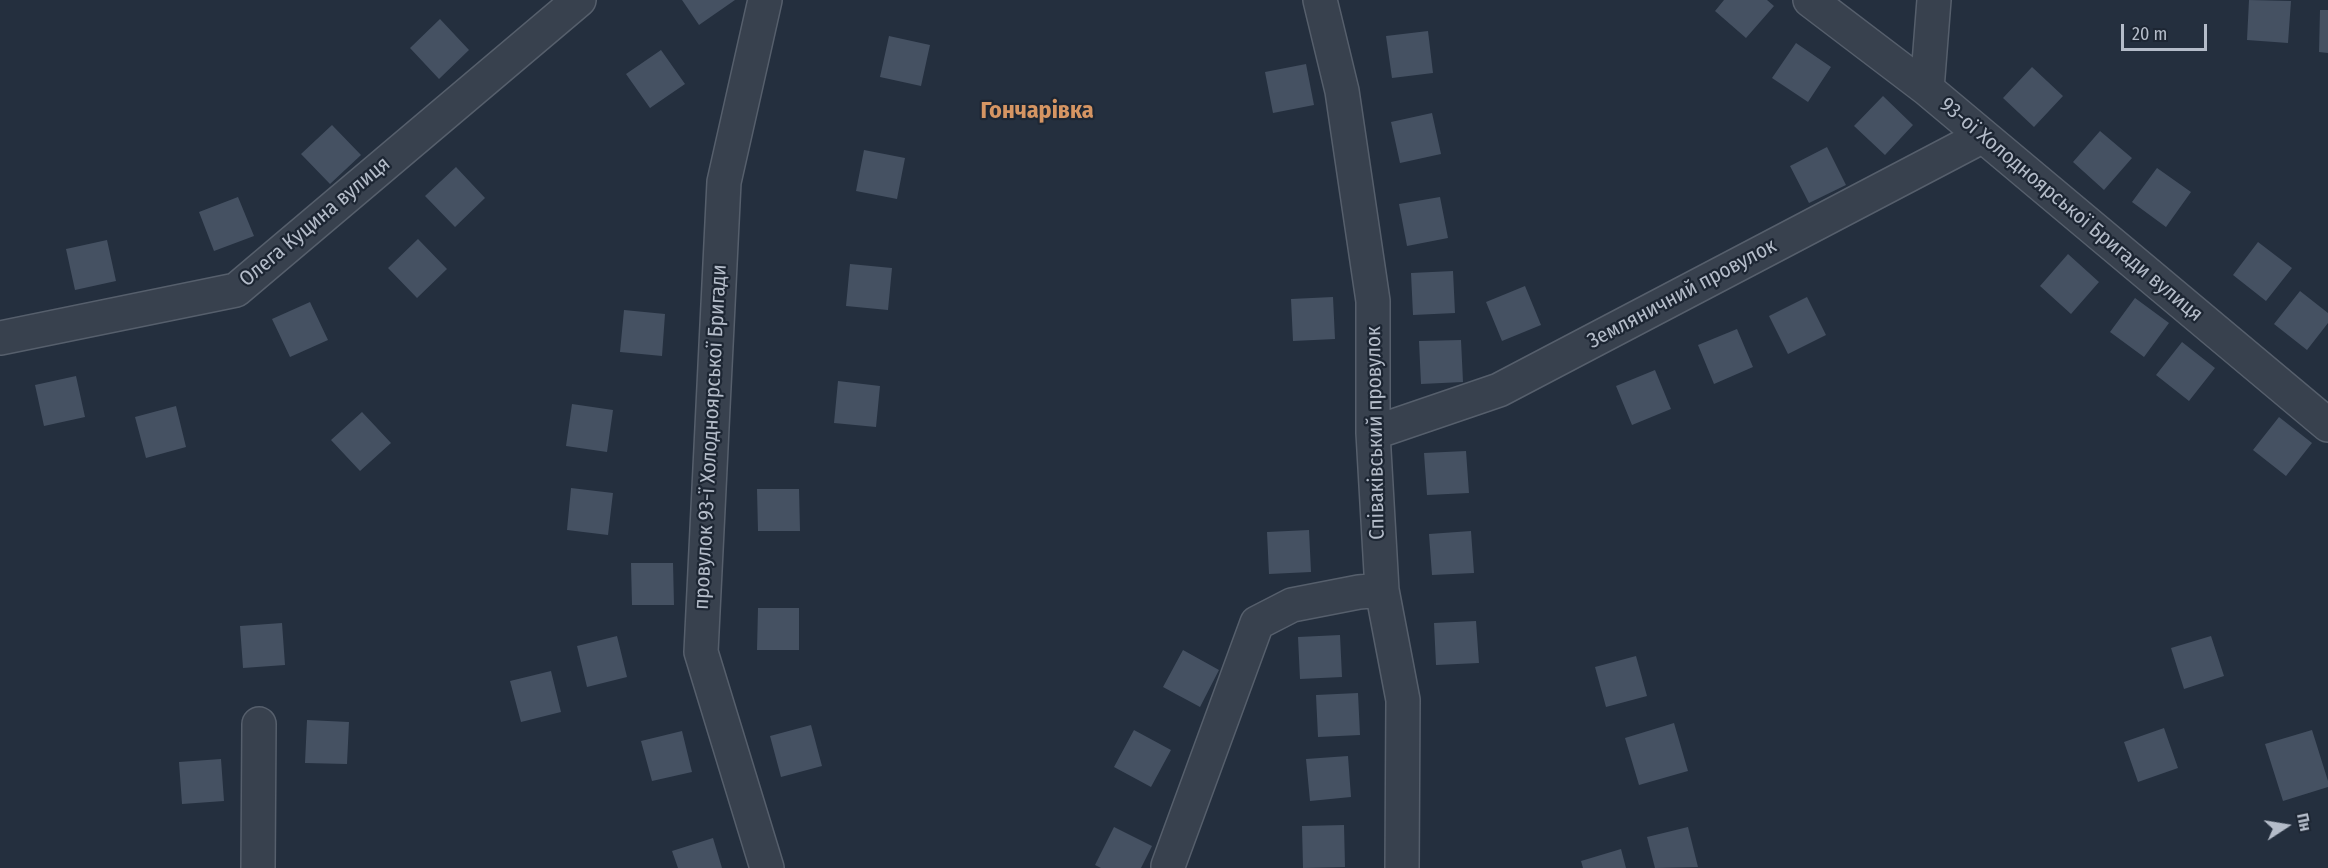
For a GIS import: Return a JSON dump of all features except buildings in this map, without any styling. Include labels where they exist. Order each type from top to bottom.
[{"type":"street","name":"Олега Куцина вулиця","points":[[0,338],[236,290],[579,0]]},
{"type":"street","name":"провулок 93-ї Холодноярської Бригади","points":[[765,0],[724,182],[701,652],[768,868]]},
{"type":"street","name":"Співаківський провулок","points":[[1320,0],[1342,91],[1373,301],[1373,433],[1382,590],[1403,700],[1402,868]]},
{"type":"street","name":"93-ої Холодноярської Бригади вулиця","points":[[1810,0],[1927,89],[2328,425]]},
{"type":"street","points":[[1927,89],[1934,0]]},
{"type":"street","name":"Земляничний провулок","points":[[1373,433],[1499,390],[1983,136]]},
{"type":"street","points":[[1168,866],[1257,622],[1292,605],[1359,592],[1382,590]]},
{"type":"street","points":[[258,868],[259,724]]},
{"type":"district","name":"Гончарівка","points":[[1037,111]]}]
